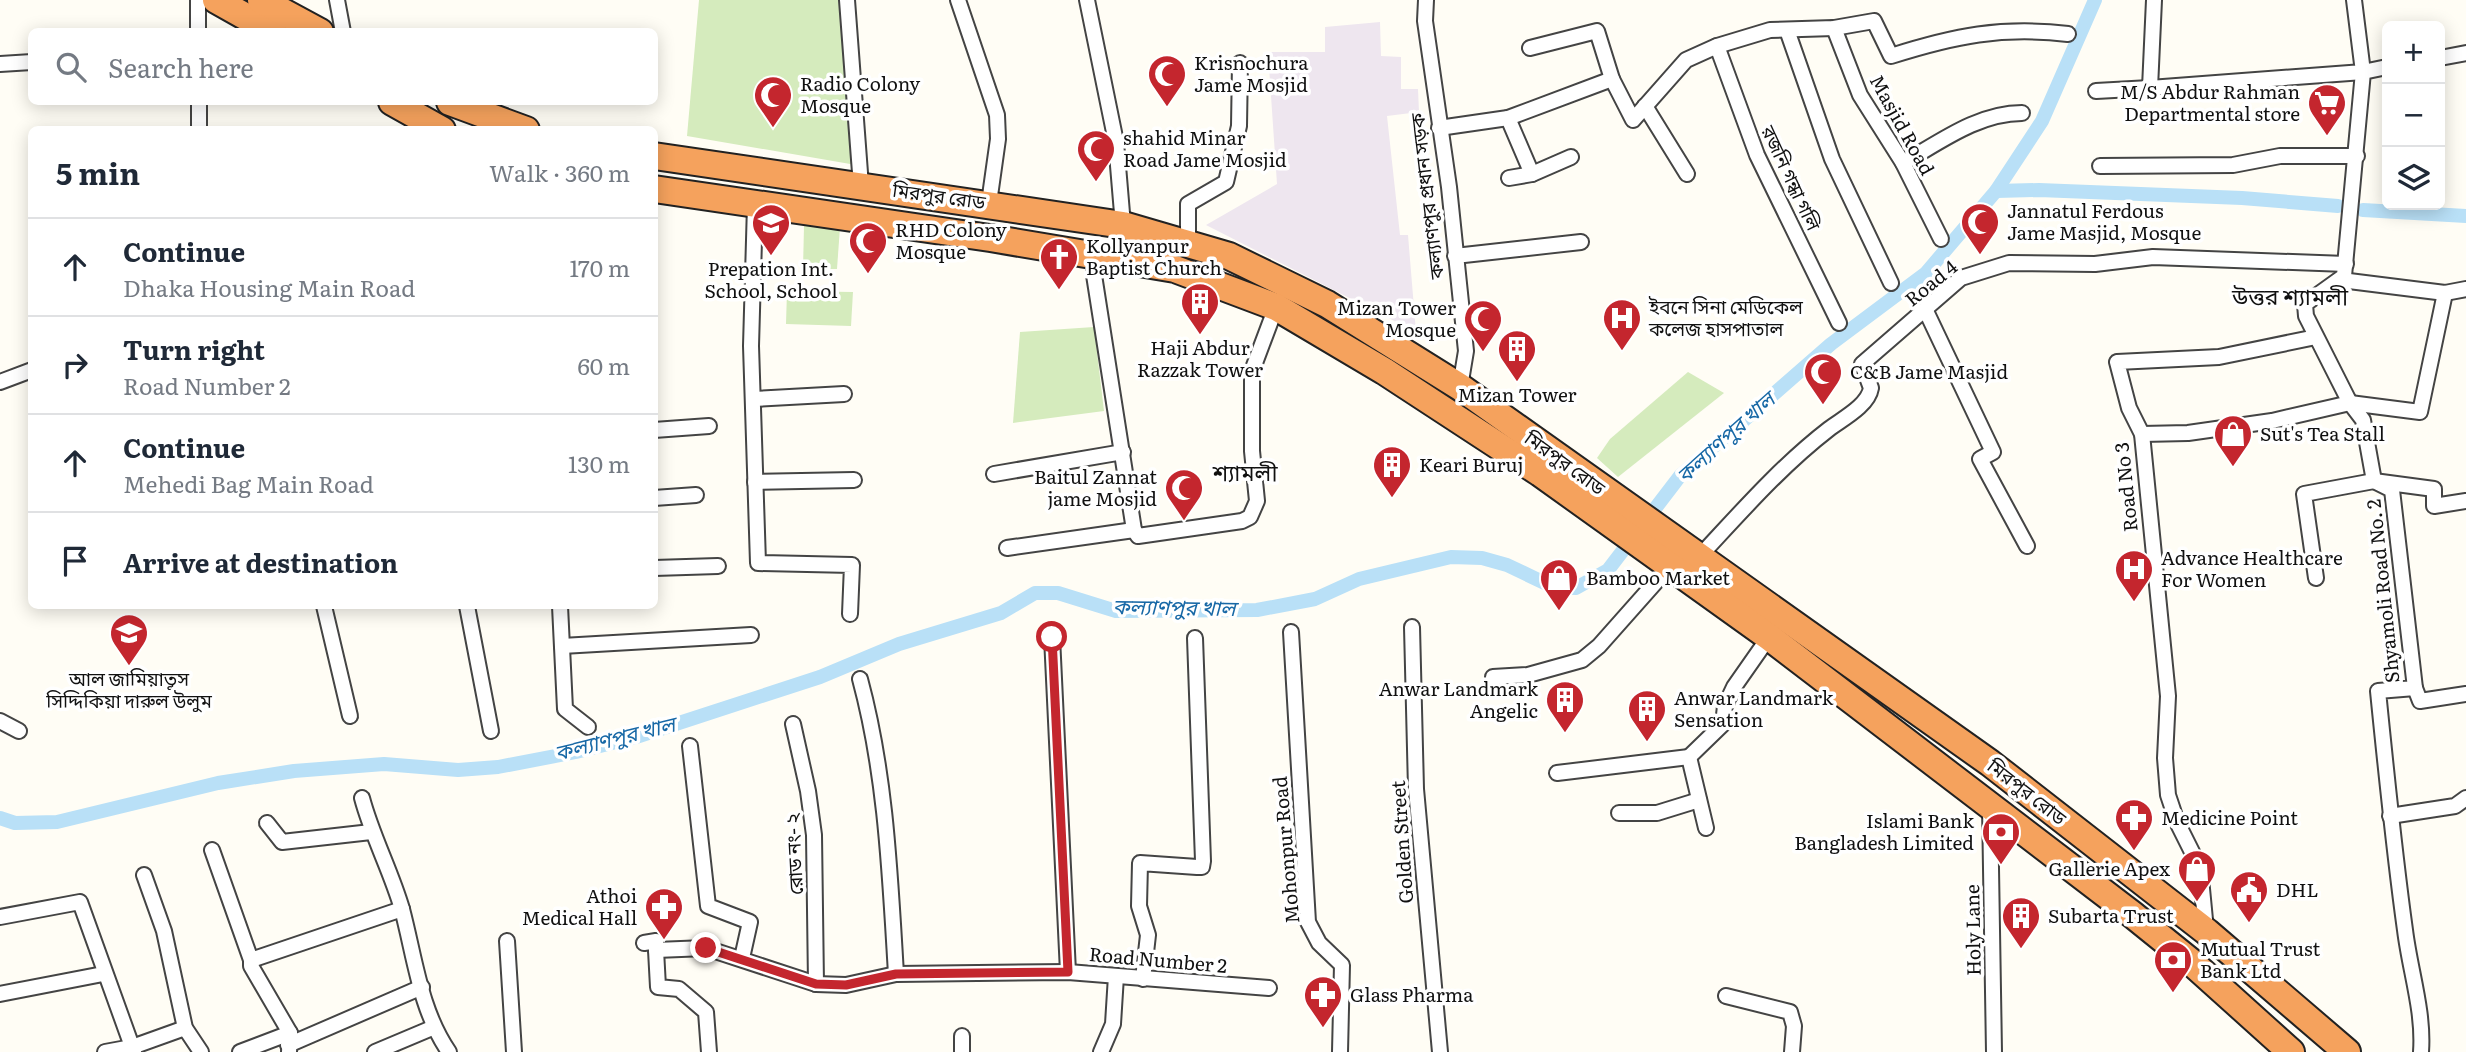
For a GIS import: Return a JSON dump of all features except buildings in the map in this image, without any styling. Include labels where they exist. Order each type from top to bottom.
[{"type":"highway","points":[[216,0],[266,28]]},
{"type":"highway","points":[[261,0],[313,28]]},
{"type":"highway","points":[[397,105],[435,126]]},
{"type":"highway","points":[[458,105],[515,126]]},
{"type":"highway","name":"মিরপুর রোড","points":[[658,157],[989,203],[1123,225],[1229,256],[1327,304],[1460,387],[1769,637],[2180,953],[2291,1052]]},
{"type":"highway","name":"মিরপুর রোড","points":[[658,190],[1095,255],[1175,270],[1276,307],[1384,371],[1540,473],[1615,513]]},
{"type":"highway","name":"মিরপুর রোড","points":[[1666,554],[1699,557],[1990,763],[2207,932],[2347,1052]]},
{"type":"highway","points":[[1938,767],[1956,740]]},
{"type":"highway","points":[[1980,799],[1990,763]]},
{"type":"street","points":[[198,0],[198,28]]},
{"type":"street","points":[[337,0],[342,28]]},
{"type":"street","points":[[847,0],[861,186]]},
{"type":"street","points":[[958,0],[997,115],[998,139],[989,203]]},
{"type":"street","points":[[1087,0],[1116,142],[1123,225]]},
{"type":"street","name":"কল্যাণপুর প্রধান সড়ক","points":[[1426,0],[1425,21],[1449,187],[1466,351],[1460,387]]},
{"type":"street","points":[[2150,88],[2154,0]]},
{"type":"street","points":[[2354,0],[2363,72],[2346,264],[2341,280],[2445,293],[2466,289]]},
{"type":"street","points":[[1530,48],[1597,31],[1612,79],[1633,120],[1686,60],[1717,46],[1770,30],[1834,28],[1874,21],[1891,56],[1929,43],[1988,31],[2026,29],[2068,34]]},
{"type":"street","name":"Masjid Road","points":[[1834,28],[1860,95],[1903,163],[1941,239]]},
{"type":"street","points":[[1787,30],[1832,159],[1891,283]]},
{"type":"street","name":"রজনি গন্ধা গলি","points":[[1717,46],[1757,155],[1839,324]]},
{"type":"street","points":[[2445,57],[2466,53]]},
{"type":"street","points":[[0,64],[28,62]]},
{"type":"street","points":[[1188,242],[1188,204],[1226,182],[1239,126],[1240,63]]},
{"type":"street","points":[[2096,91],[2382,69]]},
{"type":"street","points":[[1439,128],[1508,118],[1612,79]]},
{"type":"street","points":[[199,105],[199,126]]},
{"type":"street","points":[[1644,107],[1687,174]]},
{"type":"street","points":[[1903,163],[1979,121],[1995,115],[2022,113]]},
{"type":"street","points":[[1508,118],[1532,174]]},
{"type":"street","points":[[2100,166],[2233,165],[2280,156],[2357,156]]},
{"type":"street","points":[[1509,178],[1532,174],[1571,157]]},
{"type":"street","points":[[755,205],[751,346],[758,563],[852,565],[850,614]]},
{"type":"street","points":[[1455,256],[1581,242]]},
{"type":"street","points":[[1095,255],[1094,275],[1134,530],[1140,536],[1242,521],[1255,510],[1252,371],[1276,307]]},
{"type":"street","name":"Road 4","points":[[1699,557],[1775,476],[1814,441],[1861,405],[1871,388],[1862,364],[1961,278],[2009,263],[2095,264],[2153,257],[2346,264]]},
{"type":"street","name":"Shyamoli Road No. 2","points":[[2341,280],[2311,296],[2305,304],[2306,316],[2350,403],[2363,420],[2374,481],[2392,490],[2415,688],[2378,691],[2407,951],[2420,1007],[2421,1052]]},
{"type":"street","points":[[2142,435],[2188,433],[2272,421],[2350,403],[2420,412],[2445,293]]},
{"type":"street","points":[[1927,310],[1993,452],[1980,459],[2027,546]]},
{"type":"street","name":"Road No 3","points":[[2207,932],[2200,868],[2177,822],[2168,795],[2165,758],[2168,695],[2142,435],[2129,408],[2117,362],[2220,357],[2316,337]]},
{"type":"street","points":[[0,382],[28,372]]},
{"type":"street","points":[[753,398],[845,394]]},
{"type":"street","points":[[658,430],[709,426]]},
{"type":"street","points":[[994,474],[1123,452]]},
{"type":"street","points":[[755,482],[854,480]]},
{"type":"street","points":[[2316,578],[2304,494],[2374,481],[2434,489],[2434,506],[2466,501]]},
{"type":"street","points":[[658,498],[696,495]]},
{"type":"street","points":[[1007,548],[1134,530]]},
{"type":"street","points":[[1493,677],[1528,675],[1582,660],[1599,646],[1666,554]]},
{"type":"street","points":[[658,568],[718,566]]},
{"type":"street","points":[[325,609],[350,716]]},
{"type":"street","points":[[468,609],[491,731]]},
{"type":"street","points":[[560,609],[565,709],[588,727]]},
{"type":"street","name":"Golden Street","points":[[1412,627],[1416,789],[1440,1052]]},
{"type":"street","name":"Mohonpur Road","points":[[1291,632],[1308,922],[1319,943],[1342,965],[1340,1052]]},
{"type":"street","points":[[562,646],[751,635]]},
{"type":"street","points":[[1052,637],[1068,972]]},
{"type":"street","points":[[1557,773],[1689,757],[1723,724],[1725,706],[1734,687],[1769,637]]},
{"type":"street","points":[[1143,979],[1148,934],[1139,906],[1140,863],[1202,867],[1203,861],[1195,638]]},
{"type":"street","points":[[860,679],[874,730],[881,783],[896,974]]},
{"type":"street","points":[[2415,688],[2420,701],[2466,694]]},
{"type":"street","points":[[0,721],[19,731]]},
{"type":"street","name":"রোড নং- ২","points":[[793,724],[808,791],[814,835],[816,984]]},
{"type":"street","points":[[690,746],[708,905],[750,922],[742,958]]},
{"type":"street","points":[[1689,757],[1706,828]]},
{"type":"street","points":[[362,798],[371,832],[385,856],[402,909],[432,1028],[449,1052]]},
{"type":"street","points":[[2390,816],[2455,806],[2466,798]]},
{"type":"street","name":"Holy Lane","points":[[1980,799],[1994,1052]]},
{"type":"street","points":[[1619,813],[1657,813],[1699,800]]},
{"type":"street","points":[[267,823],[282,842],[371,832]]},
{"type":"street","points":[[212,850],[251,966],[289,1043]]},
{"type":"street","points":[[144,875],[164,931],[186,1028],[201,1052]]},
{"type":"street","points":[[0,917],[80,902],[103,974],[133,1049]]},
{"type":"street","points":[[251,960],[402,909]]},
{"type":"street","points":[[507,941],[514,1052]]},
{"type":"street","name":"Road Number 2","points":[[709,1052],[706,1012],[679,989],[658,987],[650,946],[706,948],[816,984],[846,985],[896,974],[959,971],[1068,972],[1269,988]]},
{"type":"street","points":[[0,994],[103,974]]},
{"type":"street","points":[[1101,1052],[1113,1024],[1116,976]]},
{"type":"street","points":[[240,1052],[289,1043],[422,987]]},
{"type":"street","points":[[1726,996],[1790,1012],[1794,1016],[1792,1052]]},
{"type":"street","points":[[105,1052],[133,1049],[186,1028]]},
{"type":"street","points":[[375,1052],[432,1028]]},
{"type":"street","points":[[962,1036],[962,1052]]},
{"type":"shaded area","points":[[1380,22],[1381,56],[1401,57],[1401,89],[1418,89],[1419,112],[1387,116],[1400,235],[1408,235],[1416,332],[1206,225],[1277,184],[1268,52],[1325,52],[1325,27]]},
{"type":"green space","points":[[699,0],[842,0],[856,165],[687,136]]},
{"type":"green space","points":[[804,226],[840,227],[837,269],[803,269]]},
{"type":"green space","points":[[787,291],[853,292],[851,326],[786,324]]},
{"type":"green space","points":[[1094,327],[1104,411],[1013,423],[1020,332]]},
{"type":"green space","points":[[1688,372],[1724,393],[1618,477],[1597,458],[1610,439]]},
{"type":"waterway","name":"কল্যাণপুর খাল","points":[[0,818],[15,823],[57,822],[218,783],[294,771],[384,764],[458,770],[498,767],[576,752],[636,737],[820,677],[899,644],[1001,613],[1035,593],[1058,593],[1116,611],[1257,610],[1315,599],[1359,579],[1451,557],[1482,558],[1507,565],[1553,587],[1576,588],[1608,570],[1680,476],[1831,344],[1926,273],[1996,191],[2042,121],[2095,0]]},
{"type":"waterway","points":[[1996,191],[2039,190],[2242,198],[2338,206]]},
{"type":"waterway","name":"কল্যাণপুর খাল","points":[[2363,210],[2466,216]]},
{"type":"place","name":"Krisnochura Jame Mosjid","points":[[1167,108]]},
{"type":"place","name":"Radio Colony Mosque","points":[[773,129]]},
{"type":"place","name":"M/S Abdur Rahman Departmental store","points":[[2327,137]]},
{"type":"place","name":"shahid Minar Road Jame Mosjid","points":[[1096,183]]},
{"type":"place","name":"Jannatul Ferdous Jame Masjid, Mosque","points":[[1980,256]]},
{"type":"place","name":"Prepation Int. School, School","points":[[771,257]]},
{"type":"place","name":"RHD Colony Mosque","points":[[868,275]]},
{"type":"place","name":"Kollyanpur Baptist Church","points":[[1059,291]]},
{"type":"place","name":"Haji Abdur Razzak Tower","points":[[1200,336]]},
{"type":"place","name":"ইবনে সিনা মেডিকেল কলেজ হাসপাতাল","points":[[1622,352]]},
{"type":"place","name":"Mizan Tower Mosque","points":[[1483,353]]},
{"type":"place","name":"Mizan Tower","points":[[1517,383]]},
{"type":"place","name":"C&B Jame Masjid","points":[[1823,406]]},
{"type":"place","name":"Sut's Tea Stall","points":[[2233,468]]},
{"type":"place","name":"Keari Buruj","points":[[1392,499]]},
{"type":"place","name":"Baitul Zannat jame Mosjid","points":[[1184,522]]},
{"type":"place","name":"Advance Healthcare For Women","points":[[2134,603]]},
{"type":"place","name":"Bamboo Market","points":[[1559,612]]},
{"type":"place","name":"আল জামিয়াতুস সিদ্দিকিয়া দারুল উলুম","points":[[129,667]]},
{"type":"place","name":"Anwar Landmark Angelic","points":[[1565,734]]},
{"type":"place","name":"Anwar Landmark Sensation","points":[[1647,743]]},
{"type":"place","name":"Medicine Point","points":[[2134,852]]},
{"type":"place","name":"Islami Bank Bangladesh Limited","points":[[2001,866]]},
{"type":"place","name":"Gallerie Apex","points":[[2197,903]]},
{"type":"place","name":"DHL","points":[[2249,924]]},
{"type":"place","name":"Athoi Medical Hall","points":[[664,941]]},
{"type":"place","name":"Subarta Trust","points":[[2021,950]]},
{"type":"place","name":"Mutual Trust Bank Ltd","points":[[2173,994]]},
{"type":"place","name":"Glass Pharma","points":[[1323,1029]]},
{"type":"district","name":"উত্তর শ্যামলী","points":[[2290,297]]},
{"type":"district","name":"শ্যামলী","points":[[1245,473]]},
{"type":"route","points":[[706,948],[816,984],[846,985],[896,974],[959,971],[1068,972],[1052,637]]}]
